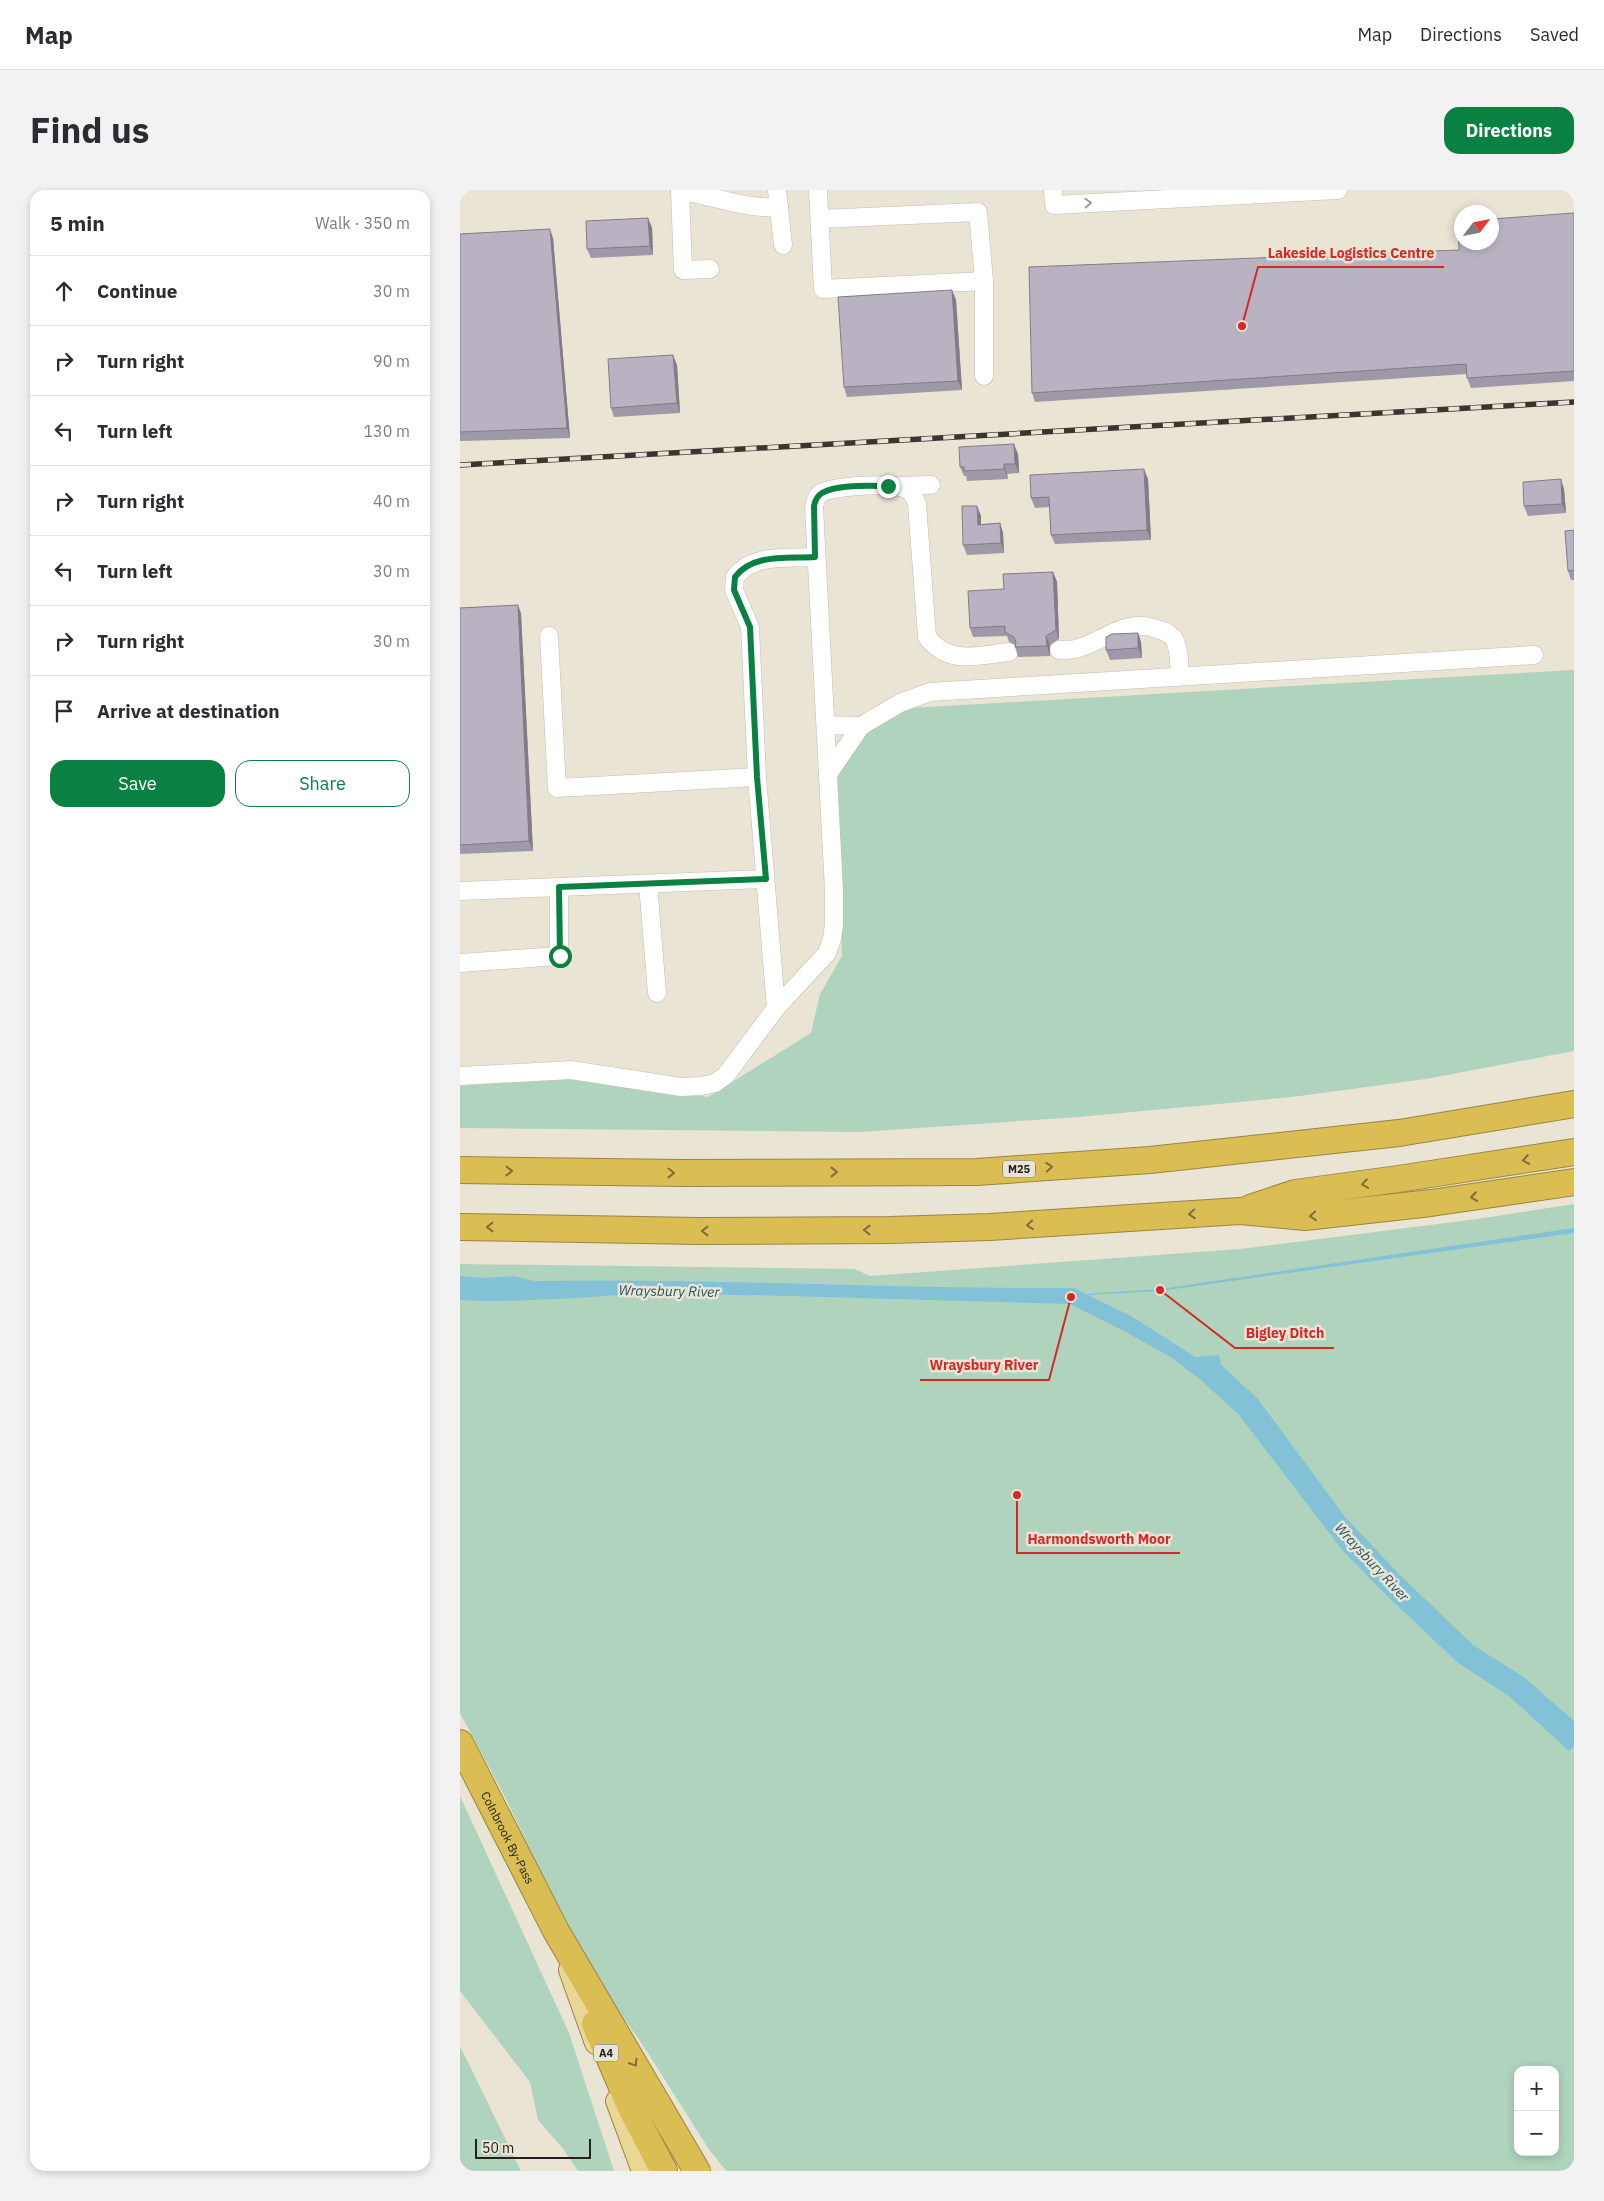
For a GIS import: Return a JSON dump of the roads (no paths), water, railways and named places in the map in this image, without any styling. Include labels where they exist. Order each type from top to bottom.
[{"type":"highway","name":"M25","points":[[460,1170],[682,1173],[977,1172],[1150,1160],[1399,1133],[1574,1104]]},
{"type":"highway","points":[[1240,1211],[1296,1193],[1398,1180],[1574,1152]]},
{"type":"highway","points":[[460,1227],[698,1231],[890,1230],[990,1228],[1240,1211],[1305,1217],[1431,1203],[1574,1182]]},
{"type":"highway","name":"Colnbrook By-Pass","points":[[460,1743],[556,1931]]},
{"type":"highway","name":"A4","points":[[556,1931],[697,2171]]},
{"type":"highway","name":"A4","points":[[556,1931],[631,2108],[664,2171]]},
{"type":"main road","points":[[556,1931],[642,2171]]},
{"type":"street","points":[[710,269],[682,270],[680,190],[704,194],[761,209],[778,199],[783,245]]},
{"type":"street","points":[[818,190],[823,289],[984,281]]},
{"type":"street","points":[[1053,190],[1054,205],[1338,190]]},
{"type":"street","points":[[820,219],[978,212],[984,281],[984,376]]},
{"type":"street","points":[[460,1076],[571,1070],[681,1087],[715,1083],[726,1075],[776,1008],[827,953],[832,939],[834,891],[815,557],[814,506],[822,493],[857,486],[931,485]]},
{"type":"street","points":[[899,486],[911,492],[917,504],[927,637],[940,651],[953,656],[1009,652]]},
{"type":"street","points":[[776,1008],[757,777],[750,627],[734,590],[735,577],[746,565],[758,560],[815,557]]},
{"type":"street","points":[[1059,650],[1075,649],[1106,634],[1129,628],[1153,628],[1169,634],[1174,640],[1178,649],[1180,676]]},
{"type":"street","points":[[549,636],[557,788],[757,777]]},
{"type":"street","points":[[828,774],[861,726],[900,703],[930,692],[1534,655]]},
{"type":"street","points":[[826,725],[861,726]]},
{"type":"street","points":[[460,891],[766,879]]},
{"type":"street","points":[[648,884],[657,993]]},
{"type":"street","points":[[460,963],[560,956],[559,887]]},
{"type":"street","points":[[682,2144],[709,2171]]},
{"type":"water","points":[[1574,1228],[1574,1233],[1160,1291],[1088,1295],[1133,1317],[1195,1357],[1219,1355],[1221,1365],[1257,1398],[1346,1518],[1400,1575],[1473,1645],[1525,1678],[1574,1721],[1574,1746],[1569,1751],[1509,1696],[1458,1663],[1383,1592],[1343,1551],[1239,1415],[1202,1381],[1172,1358],[1070,1304],[674,1293],[514,1301],[460,1300],[460,1276],[485,1278],[513,1276],[535,1281],[602,1280],[1074,1288],[1086,1294],[1160,1289]]},
{"type":"railway","points":[[460,465],[1574,402]]},
{"type":"place","name":"Lakeside Logistics Centre","points":[[1242,326]]},
{"type":"place","name":"Bigley Ditch","points":[[1160,1290]]},
{"type":"place","name":"Wraysbury River","points":[[1071,1297]]},
{"type":"place","name":"Harmondsworth Moor","points":[[1017,1495]]}]
